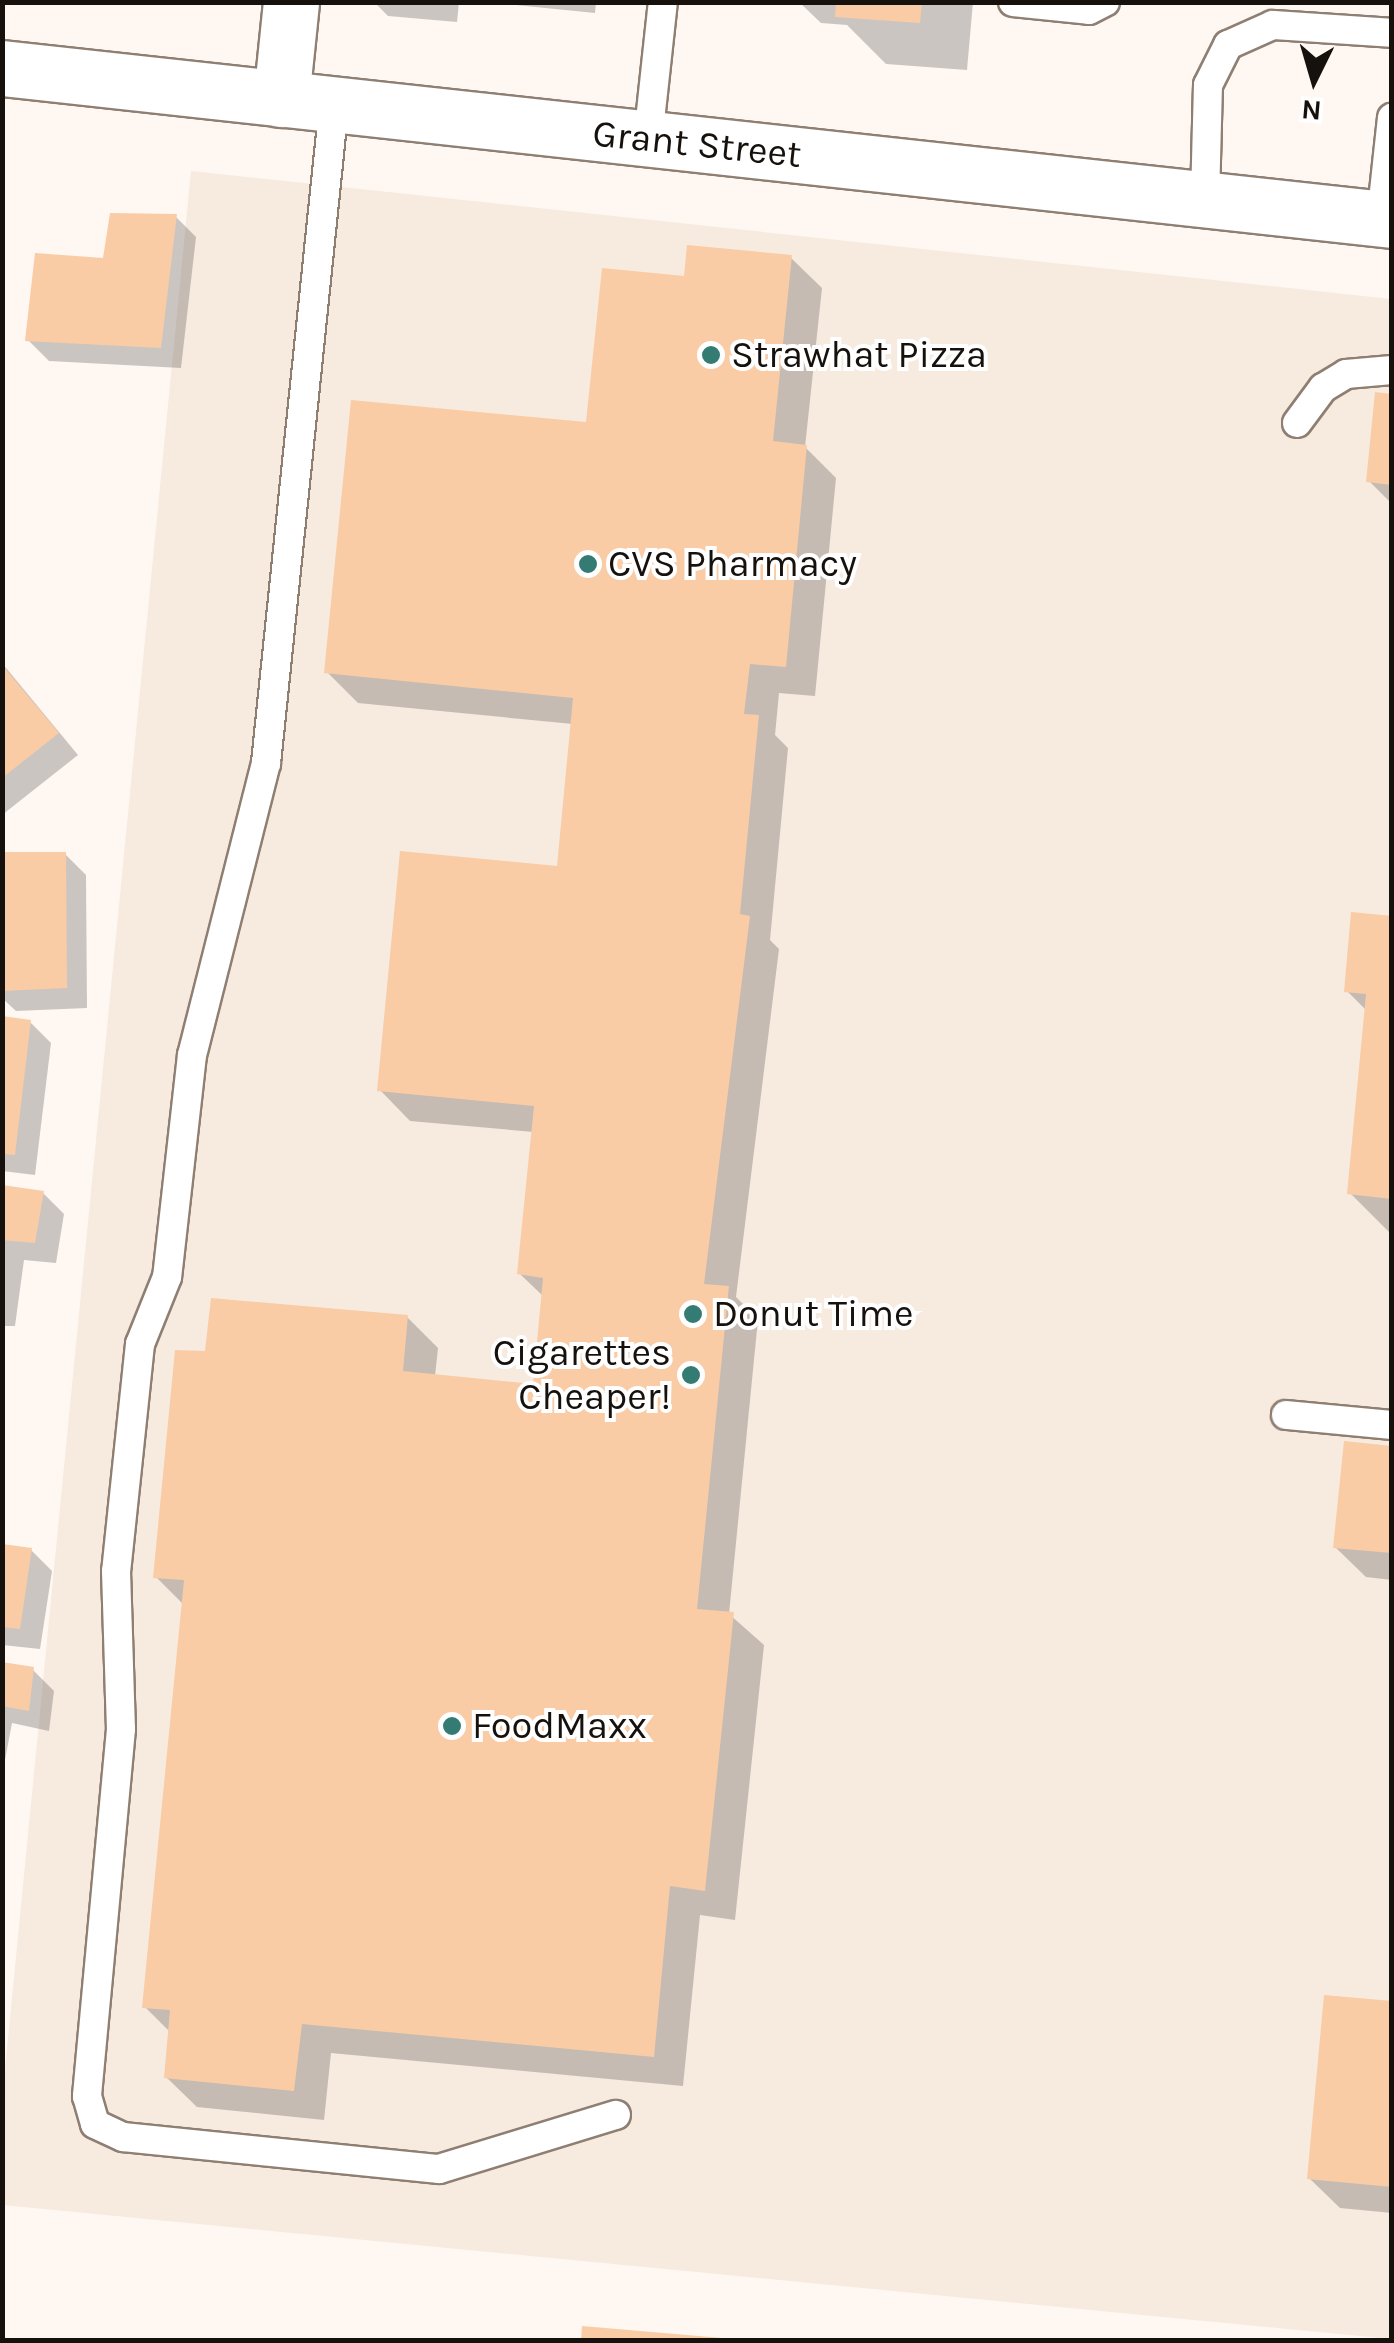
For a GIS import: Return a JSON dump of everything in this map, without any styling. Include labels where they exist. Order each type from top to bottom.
[{"type":"street","points":[[281,100],[291,2]]},
{"type":"street","name":"Grant Street","points":[[2,68],[1386,219]]},
{"type":"lane","points":[[648,139],[663,2]]},
{"type":"lane","points":[[1013,2],[1089,10],[1105,2]]},
{"type":"lane","points":[[1205,200],[1208,85],[1228,44],[1273,24],[1392,33]]},
{"type":"lane","points":[[334,105],[266,763],[192,1055],[167,1277],[140,1344],[116,1571],[121,1728],[87,2096],[95,2124],[123,2137],[439,2168],[616,2115]]},
{"type":"lane","points":[[1386,219],[1392,118]]},
{"type":"lane","points":[[1298,423],[1323,388],[1346,374],[1392,370]]},
{"type":"lane","points":[[1286,1416],[1392,1424]]},
{"type":"shaded area","points":[[191,171],[1391,299],[1391,2339],[3,2205],[3,2090]]},
{"type":"building","points":[[836,2],[922,2],[920,23],[835,17]]},
{"type":"building","points":[[110,213],[177,214],[161,348],[25,341],[35,253],[103,258]]},
{"type":"building","points":[[687,245],[792,255],[773,441],[807,445],[786,667],[750,664],[744,714],[759,715],[740,914],[750,916],[704,1284],[729,1286],[697,1609],[734,1612],[705,1891],[670,1886],[654,2057],[302,2024],[294,2091],[164,2078],[170,2010],[142,2008],[184,1580],[153,1578],[175,1350],[205,1351],[211,1298],[408,1315],[403,1371],[533,1384],[543,1278],[517,1274],[534,1106],[377,1091],[400,851],[557,866],[573,698],[324,673],[351,400],[586,422],[602,268],[684,276]]},
{"type":"building","points":[[1375,392],[1392,394],[1392,485],[1366,482]]},
{"type":"building","points":[[2,665],[59,733],[2,778]]},
{"type":"building","points":[[2,852],[66,852],[67,988],[2,991]]},
{"type":"building","points":[[1351,912],[1392,916],[1392,1199],[1347,1194],[1366,994],[1344,992]]},
{"type":"building","points":[[2,1016],[31,1020],[15,1155],[2,1154]]},
{"type":"building","points":[[2,1185],[44,1191],[35,1243],[2,1240]]},
{"type":"building","points":[[1344,1441],[1392,1446],[1392,1553],[1333,1548]]},
{"type":"building","points":[[2,1544],[32,1548],[20,1629],[2,1627]]},
{"type":"building","points":[[2,1662],[34,1667],[29,1711],[2,1706]]},
{"type":"building","points":[[1324,1995],[1392,2001],[1392,2187],[1307,2179]]},
{"type":"building","points":[[582,2326],[722,2338],[722,2340],[581,2340]]},
{"type":"place","name":"Strawhat Pizza","points":[[711,355]]},
{"type":"place","name":"CVS Pharmacy","points":[[588,564]]},
{"type":"place","name":"Donut Time","points":[[693,1314]]},
{"type":"place","name":"Cigarettes Cheaper!","points":[[691,1375]]},
{"type":"place","name":"FoodMaxx","points":[[452,1726]]}]
